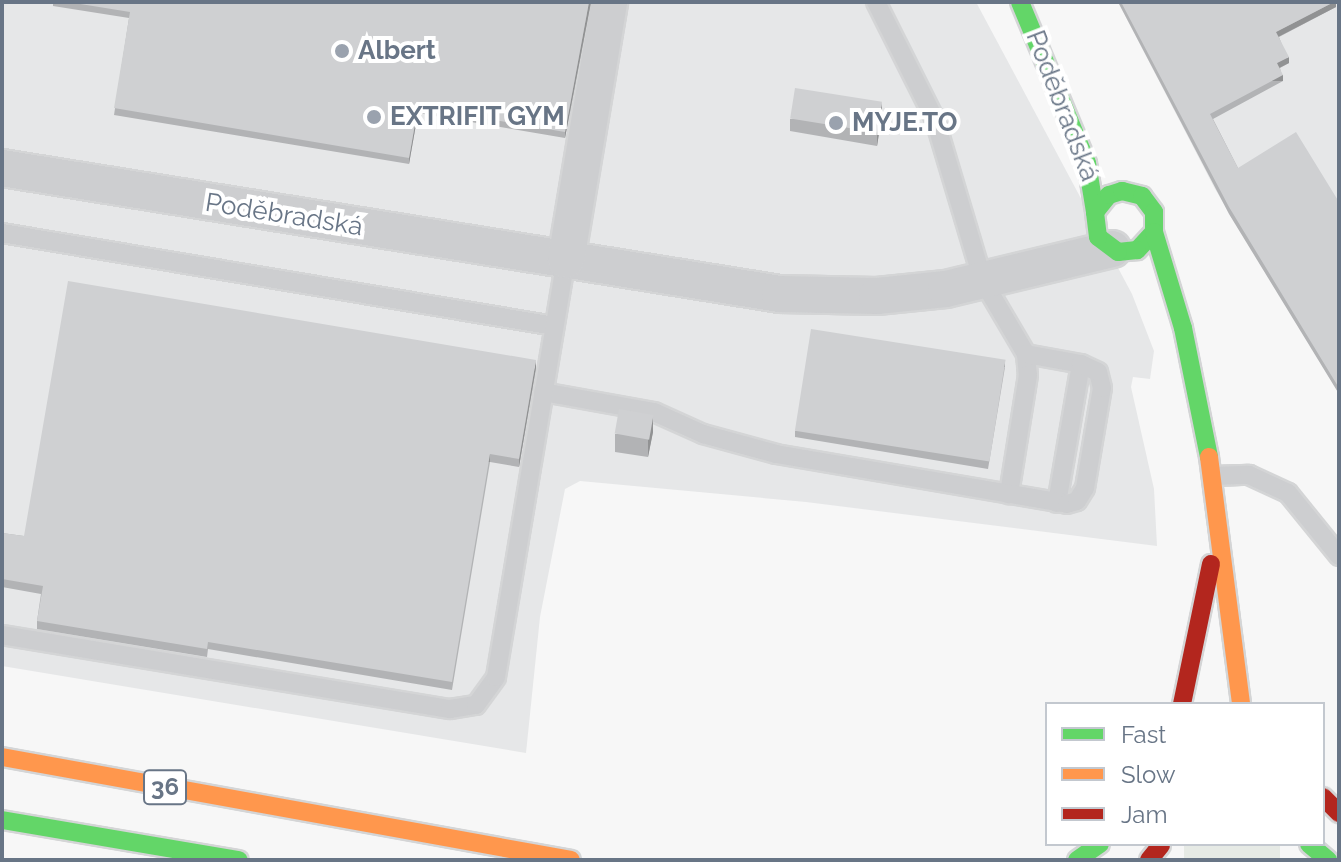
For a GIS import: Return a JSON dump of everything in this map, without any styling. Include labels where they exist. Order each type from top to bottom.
[{"type":"street","points":[[566,260],[609,2]]},
{"type":"street","name":"Poděbradská","points":[[1021,2],[1094,128]]},
{"type":"street","name":"Poděbradská","points":[[983,281],[1055,250],[1095,214],[1087,163],[1021,2]]},
{"type":"street","name":"Poděbradská","points":[[2,168],[566,260],[814,296],[916,293],[1125,257]]},
{"type":"street","name":"Poděbradská","points":[[1122,174],[1134,192]]},
{"type":"street","points":[[1154,232],[1142,247],[1125,257],[1098,237],[1095,214],[1109,195],[1134,192],[1152,206],[1154,232],[1191,371],[1213,476],[1241,702]]},
{"type":"street","points":[[1151,292],[1191,371]]},
{"type":"street","points":[[1215,659],[1218,531]]},
{"type":"street","points":[[1218,531],[1232,599],[1258,679]]},
{"type":"street","points":[[1182,702],[1218,531]]},
{"type":"street","name":"36","points":[[2,757],[571,860]]},
{"type":"street","name":"36","points":[[2,820],[239,860]]},
{"type":"street","points":[[1077,860],[1097,846]]},
{"type":"street","points":[[1311,846],[1328,860]]},
{"type":"lane","points":[[876,2],[935,120],[983,281],[1026,354],[1028,375],[1009,494]]},
{"type":"lane","points":[[2,233],[554,326]]},
{"type":"lane","points":[[2,635],[450,709],[476,705],[496,677],[566,260]]},
{"type":"lane","points":[[543,392],[654,412],[703,434],[776,454],[1057,503],[1077,501],[1085,488],[1102,379],[1081,364],[1026,354]]},
{"type":"lane","points":[[1213,476],[1249,475],[1288,493],[1339,556]]},
{"type":"shaded area","points":[[2,2],[976,2],[1132,294],[1154,351],[1150,379],[1133,377],[1131,387],[1154,489],[1157,546],[806,502],[580,481],[565,489],[540,617],[526,753],[2,666]]},
{"type":"shaded area","points":[[1118,2],[1339,2],[1339,393],[1215,189]]},
{"type":"shaded area","points":[[1184,846],[1280,846],[1280,860],[1184,860]]},
{"type":"building","name":"Albert","points":[[68,2],[589,2],[565,132],[418,107],[409,158],[114,108],[130,12]]},
{"type":"building","points":[[1121,2],[1334,2],[1276,32],[1289,57],[1277,63],[1283,75],[1210,114],[1238,168],[1296,132],[1339,202],[1339,388],[1229,207]]},
{"type":"building","points":[[795,88],[882,102],[877,132],[790,119]]},
{"type":"building","points":[[68,281],[536,360],[519,459],[490,454],[452,682],[208,642],[207,649],[37,621],[43,586],[2,579],[2,533],[24,536]]},
{"type":"building","points":[[811,329],[1006,360],[989,462],[795,431]]},
{"type":"building","points":[[619,409],[653,415],[649,440],[615,434]]},
{"type":"traffic: fast","points":[[1020,2],[1087,163],[1095,212]]},
{"type":"traffic: fast","points":[[1154,232],[1137,250],[1118,252],[1098,237],[1095,212],[1109,195],[1122,191],[1142,196],[1154,212],[1154,232],[1183,328],[1209,457]]},
{"type":"traffic: fast","points":[[2,820],[239,860]]},
{"type":"traffic: fast","points":[[1077,860],[1097,846]]},
{"type":"traffic: fast","points":[[1311,846],[1328,860]]},
{"type":"traffic: slow","points":[[1209,457],[1241,702]]},
{"type":"traffic: slow","points":[[2,757],[571,860]]},
{"type":"traffic: jam","points":[[1182,702],[1211,564]]},
{"type":"traffic: jam","points":[[1325,799],[1339,813]]},
{"type":"traffic: jam","points":[[1149,860],[1160,846]]},
{"type":"place","name":"Albert","points":[[342,51]]},
{"type":"place","name":"EXTRIFIT GYM","points":[[374,117]]},
{"type":"place","name":"MYJE.TO","points":[[836,123]]}]
